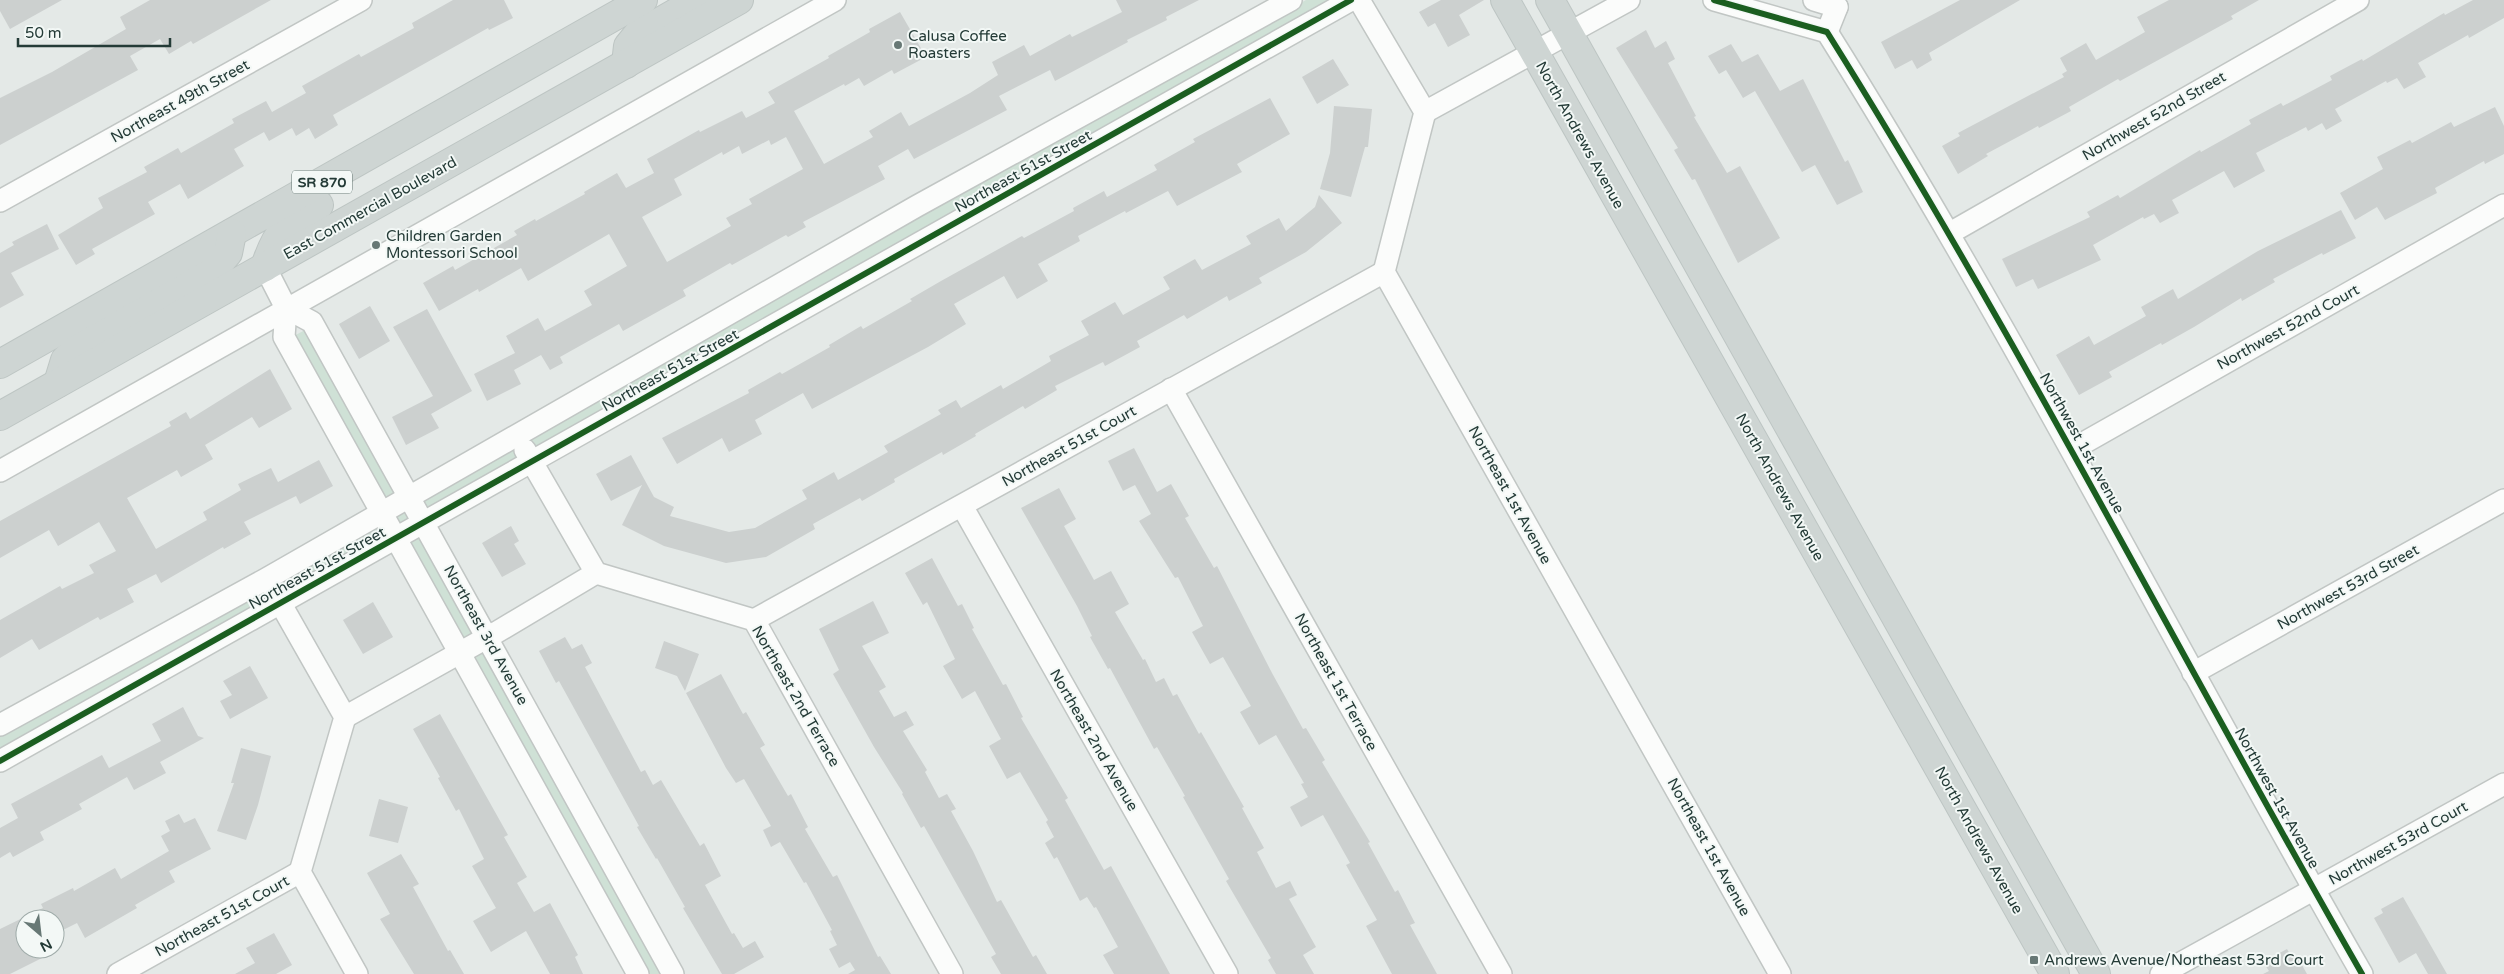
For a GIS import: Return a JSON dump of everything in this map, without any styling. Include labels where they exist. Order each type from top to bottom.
[{"type":"main road","name":"SR 870","points":[[0,364],[643,0]]},
{"type":"main road","points":[[626,64],[628,46],[637,35],[698,0]]},
{"type":"main road","name":"East Commercial Boulevard","points":[[0,416],[739,0]]},
{"type":"main road","name":"North Andrews Avenue","points":[[1505,0],[2055,974]]},
{"type":"main road","points":[[1550,0],[2096,974]]},
{"type":"main road","points":[[265,267],[271,246],[283,227],[437,138],[444,129],[451,109]]},
{"type":"main road","points":[[58,383],[66,360],[73,352],[210,274],[228,253],[232,233]]},
{"type":"street","name":"Northeast 49th Street","points":[[0,202],[360,0]]},
{"type":"street","name":"Northeast 51st Street","points":[[0,725],[410,498],[917,206],[1291,0]]},
{"type":"street","name":"Northeast 51st Street","points":[[0,761],[1352,0]]},
{"type":"street","points":[[1359,0],[1425,112],[1384,272]]},
{"type":"street","points":[[1425,112],[1629,0]]},
{"type":"street","points":[[1714,0],[1827,32],[1843,3],[1814,0]]},
{"type":"street","name":"Northwest 52nd Street","points":[[1950,233],[2358,0]]},
{"type":"street","points":[[0,470],[828,2]]},
{"type":"street","name":"Northwest 1st Avenue","points":[[1827,32],[1950,233],[2072,449],[2193,673],[2362,974]]},
{"type":"street","name":"Northwest 52nd Court","points":[[2072,449],[2504,205]]},
{"type":"street","points":[[917,206],[934,235]]},
{"type":"street","points":[[265,267],[286,308]]},
{"type":"street","name":"Northeast 51st Court","points":[[754,620],[1384,272]]},
{"type":"street","name":"Northeast 1st Avenue","points":[[1384,272],[1780,974]]},
{"type":"street","name":"Northeast 3rd Avenue","points":[[638,974],[284,337],[286,308],[312,322],[674,974]]},
{"type":"street","name":"Northeast 1st Terrace","points":[[1171,390],[1501,974]]},
{"type":"street","points":[[357,974],[300,872],[345,716],[487,638],[596,573],[517,437]]},
{"type":"street","name":"Northwest 53rd Street","points":[[2193,673],[2504,500]]},
{"type":"street","name":"Northeast 2nd Avenue","points":[[962,506],[1227,974]]},
{"type":"street","name":"Northeast 2nd Terrace","points":[[596,573],[754,620],[952,974]]},
{"type":"street","points":[[266,579],[345,716]]},
{"type":"street","name":"Northwest 53rd Court","points":[[2161,974],[2504,784]]},
{"type":"street","name":"Northeast 51st Court","points":[[118,974],[300,872]]},
{"type":"green space","points":[[1306,0],[1337,0],[415,523],[665,974],[644,974],[398,532],[0,754],[0,733],[388,514],[290,338],[307,329],[406,504]]},
{"type":"building","points":[[0,0],[62,0],[10,29],[0,11]]},
{"type":"building","points":[[150,0],[271,0],[193,44],[191,41],[169,54],[160,39],[130,56],[138,70],[0,145],[0,98],[52,72],[126,29],[120,17]]},
{"type":"building","points":[[453,0],[504,0],[513,18],[489,30],[488,28],[333,115],[338,125],[315,139],[309,128],[296,136],[292,128],[269,141],[264,132],[234,149],[244,166],[188,199],[180,184],[148,202],[155,214],[92,249],[95,254],[76,265],[58,235],[103,208],[98,198],[147,172],[144,167],[178,148],[181,153],[234,123],[232,119],[266,101],[272,112],[306,93],[302,86],[359,54],[361,57],[414,28],[412,23]]},
{"type":"building","points":[[1116,0],[1199,0],[1166,17],[1167,20],[1127,40],[1128,42],[1055,81],[1050,70],[999,96],[1007,110],[914,159],[908,149],[878,166],[885,179],[803,222],[806,227],[788,237],[786,235],[732,265],[730,263],[683,290],[686,296],[623,331],[619,324],[560,357],[563,363],[550,370],[541,355],[514,370],[521,384],[487,401],[474,374],[515,353],[506,336],[538,318],[545,331],[592,305],[584,291],[627,266],[609,234],[528,281],[521,268],[479,292],[478,289],[439,311],[423,283],[453,266],[455,270],[517,235],[514,231],[585,194],[584,192],[617,173],[626,188],[654,173],[647,159],[699,130],[700,132],[742,111],[746,118],[775,103],[768,92],[829,58],[828,56],[870,32],[869,29],[900,12],[926,57],[894,74],[892,70],[864,86],[859,78],[845,86],[844,84],[794,111],[824,164],[873,137],[869,131],[901,112],[909,126],[970,93],[998,75],[992,62],[1024,45],[1030,56],[1070,34],[1072,37],[1122,12]],"holes":[[[786,137],[803,169],[749,199],[752,204],[726,218],[731,226],[667,262],[642,217],[682,195],[674,179],[722,152],[723,155],[739,146],[742,154],[769,140],[771,145]]]},
{"type":"building","points":[[1441,0],[1484,0],[1459,15],[1470,35],[1448,47],[1435,23],[1428,27],[1419,12]]},
{"type":"building","points":[[1960,0],[2020,0],[1929,53],[1932,60],[1917,69],[1912,60],[1895,69],[1881,42]]},
{"type":"building","points":[[2169,0],[2259,0],[2231,16],[2233,19],[2120,81],[2118,79],[2069,107],[2071,111],[2039,128],[2038,126],[1986,154],[1988,156],[1958,174],[1942,146],[1960,136],[1958,133],[2064,77],[2062,74],[2067,71],[2060,58],[2086,43],[2096,60],[2145,32],[2137,17]]},
{"type":"building","points":[[2473,0],[2504,0],[2504,18],[2469,38],[2468,35],[2418,63],[2426,77],[2404,89],[2397,78],[2387,83],[2386,81],[2335,109],[2342,121],[2326,130],[2322,123],[2308,131],[2306,127],[2256,153],[2265,171],[2234,188],[2224,171],[2172,200],[2179,213],[2160,223],[2154,214],[2144,219],[2143,217],[2093,245],[2101,260],[2038,289],[2033,279],[2016,287],[2002,259],[2090,217],[2087,212],[2118,195],[2120,198],[2200,150],[2201,152],[2251,124],[2249,120],[2281,103],[2283,106],[2332,80],[2330,76],[2362,59],[2363,61],[2444,13],[2445,15]]},
{"type":"building","points":[[1646,30],[1655,48],[1666,41],[1675,59],[1668,63],[1696,116],[1694,117],[1727,173],[1740,166],[1780,238],[1738,263],[1695,179],[1692,180],[1674,150],[1678,148],[1616,48]]},
{"type":"building","points":[[1731,44],[1742,62],[1758,54],[1780,91],[1803,79],[1845,162],[1848,160],[1863,192],[1837,205],[1815,165],[1802,172],[1755,91],[1743,98],[1726,70],[1719,74],[1708,56]]},
{"type":"building","points":[[1333,59],[1349,85],[1317,104],[1302,77]]},
{"type":"building","points":[[1270,98],[1290,134],[1237,164],[1242,172],[1177,206],[1168,191],[1126,213],[1125,211],[1078,236],[1080,241],[1038,264],[1048,281],[1017,299],[1004,276],[954,304],[966,324],[928,347],[812,409],[803,393],[755,420],[762,434],[729,452],[722,438],[677,464],[662,438],[749,393],[748,390],[780,372],[782,374],[830,347],[829,345],[861,326],[863,329],[912,301],[910,299],[941,281],[1022,236],[1024,238],[1074,211],[1073,208],[1104,191],[1107,197],[1157,170],[1154,165],[1195,142],[1193,139]]},
{"type":"building","points":[[1334,106],[1372,109],[1368,147],[1365,147],[1351,197],[1320,189],[1330,153]]},
{"type":"building","points":[[2495,107],[2504,126],[2504,154],[2485,164],[2484,161],[2435,188],[2437,193],[2385,220],[2377,207],[2355,220],[2340,193],[2383,169],[2377,157],[2410,140],[2412,143],[2451,122],[2454,127]]},
{"type":"building","points":[[1319,195],[1342,223],[1306,252],[1259,278],[1262,283],[1229,301],[1227,296],[1187,319],[1184,315],[1137,341],[1140,347],[1105,366],[1103,362],[1055,386],[1057,390],[1025,409],[1023,406],[943,455],[942,452],[894,479],[895,482],[862,501],[860,498],[813,524],[815,529],[766,557],[726,563],[664,546],[622,525],[642,485],[611,501],[596,474],[631,455],[654,497],[674,507],[670,516],[729,532],[755,528],[807,499],[802,490],[834,472],[838,480],[888,452],[884,446],[941,414],[938,410],[956,400],[961,408],[1001,385],[1003,389],[1051,361],[1049,356],[1089,335],[1081,321],[1115,302],[1123,315],[1170,289],[1163,277],[1195,259],[1202,270],[1251,244],[1246,236],[1279,218],[1286,231],[1315,207]]},
{"type":"building","points":[[2341,210],[2356,238],[2323,255],[2322,253],[2273,279],[2275,282],[2242,301],[2241,298],[2162,345],[2161,343],[2109,372],[2112,377],[2079,395],[2056,355],[2089,336],[2094,345],[2146,316],[2141,307],[2173,289],[2178,299],[2258,251]]},
{"type":"building","points":[[47,224],[59,249],[11,273],[24,295],[0,308],[0,253],[14,245],[12,242]]},
{"type":"building","points":[[370,306],[390,341],[359,359],[339,324]]},
{"type":"building","points":[[427,309],[472,391],[431,414],[439,428],[406,445],[392,417],[433,396],[393,327]]},
{"type":"building","points":[[270,369],[292,409],[259,428],[252,417],[205,445],[213,459],[181,477],[177,470],[127,498],[156,549],[207,520],[203,512],[241,490],[238,484],[271,468],[278,482],[319,460],[333,486],[300,504],[296,496],[244,522],[251,534],[224,549],[223,547],[161,583],[156,574],[127,589],[134,602],[100,620],[98,617],[39,650],[32,639],[0,658],[0,620],[60,586],[62,589],[94,573],[89,565],[116,551],[99,522],[58,546],[49,530],[0,558],[0,521],[171,426],[169,422],[186,412],[190,419]]},
{"type":"building","points":[[1134,448],[1157,492],[1171,484],[1189,516],[1185,518],[1214,568],[1217,566],[1303,729],[1306,728],[1325,760],[1322,762],[1370,842],[1368,843],[1395,892],[1398,890],[1415,923],[1410,925],[1437,974],[1392,974],[1366,926],[1377,920],[1346,865],[1350,863],[1323,815],[1301,827],[1290,807],[1308,797],[1301,784],[1304,783],[1276,735],[1259,745],[1240,712],[1251,706],[1223,657],[1210,664],[1192,632],[1203,626],[1178,577],[1175,578],[1139,521],[1151,514],[1135,485],[1123,491],[1108,461]]},
{"type":"building","points":[[1059,488],[1076,519],[1064,526],[1094,580],[1111,571],[1129,604],[1115,612],[1143,660],[1145,659],[1156,682],[1164,678],[1173,696],[1177,694],[1199,734],[1201,732],[1244,807],[1242,808],[1264,848],[1257,852],[1276,888],[1290,881],[1297,895],[1289,899],[1316,947],[1303,955],[1314,974],[1276,974],[1268,960],[1271,958],[1226,881],[1229,879],[1183,797],[1185,796],[1157,747],[1154,749],[1110,668],[1108,669],[1090,637],[1092,636],[1077,606],[1021,508]]},
{"type":"building","points":[[511,526],[519,541],[514,544],[526,564],[502,577],[482,543]]},
{"type":"building","points":[[932,558],[958,606],[962,604],[974,628],[972,629],[1003,685],[1006,684],[1023,717],[1021,718],[1068,798],[1065,800],[1104,870],[1111,866],[1170,974],[1114,974],[1103,955],[1118,947],[1096,907],[1094,908],[1087,897],[1080,901],[1057,857],[1054,859],[1045,843],[1054,837],[1046,822],[1048,820],[1020,772],[1007,779],[989,746],[1001,739],[975,691],[962,699],[943,666],[955,659],[927,602],[923,605],[905,573]]},
{"type":"building","points":[[873,601],[889,633],[862,646],[886,687],[879,691],[894,717],[906,711],[914,725],[903,731],[927,770],[925,772],[939,798],[947,794],[956,809],[951,811],[973,851],[997,902],[1001,900],[1033,957],[1036,955],[1047,974],[1001,974],[991,957],[996,954],[924,826],[921,828],[903,793],[874,747],[833,674],[839,670],[819,629]]},
{"type":"building","points":[[373,602],[393,637],[363,654],[343,620]]},
{"type":"building","points":[[565,637],[572,649],[582,644],[592,663],[585,667],[641,772],[645,770],[653,785],[661,780],[700,846],[704,843],[721,876],[705,885],[732,934],[734,933],[743,948],[755,941],[764,957],[734,974],[722,974],[683,908],[685,907],[657,858],[637,827],[639,826],[559,681],[556,683],[539,651]]},
{"type":"building","points":[[664,641],[699,654],[685,691],[677,676],[655,668]]},
{"type":"building","points":[[250,666],[268,698],[230,719],[220,701],[232,695],[223,681]]},
{"type":"building","points":[[721,674],[743,714],[746,712],[765,745],[760,748],[788,796],[791,794],[808,827],[805,829],[833,877],[837,875],[878,957],[880,956],[891,974],[848,974],[855,970],[850,962],[839,968],[829,949],[837,945],[830,931],[832,930],[806,882],[804,883],[780,842],[771,847],[763,830],[771,826],[744,779],[736,783],[726,768],[686,693]]},
{"type":"building","points":[[183,707],[198,736],[204,738],[160,762],[166,773],[134,790],[127,777],[79,804],[82,809],[40,832],[44,840],[13,857],[10,852],[0,858],[0,828],[18,818],[11,804],[102,755],[109,768],[161,741],[152,724]]},
{"type":"building","points":[[440,714],[508,835],[504,837],[527,877],[517,883],[534,912],[550,903],[578,955],[575,957],[583,974],[550,974],[526,931],[491,952],[473,921],[496,908],[472,866],[484,859],[459,809],[456,811],[438,778],[440,777],[413,729]]},
{"type":"building","points":[[241,748],[271,756],[258,805],[246,840],[217,831],[234,783],[231,783]]},
{"type":"building","points":[[379,799],[408,807],[398,843],[369,836]]},
{"type":"building","points":[[179,814],[184,823],[195,818],[211,849],[169,871],[175,882],[135,905],[137,908],[85,938],[77,923],[65,929],[65,909],[41,909],[43,908],[41,904],[73,888],[74,891],[115,868],[121,879],[169,851],[161,836],[170,831],[165,821]]},
{"type":"building","points":[[401,854],[419,884],[413,887],[448,951],[450,950],[464,974],[414,974],[380,919],[390,914],[367,873]]},
{"type":"building","points":[[2403,897],[2447,974],[2428,974],[2416,953],[2399,963],[2374,918],[2383,913],[2381,909]]},
{"type":"building","points":[[15,922],[15,959],[40,959],[10,974],[0,974],[0,929]]},
{"type":"building","points":[[274,933],[292,965],[276,974],[235,974],[255,963],[246,948]]},
{"type":"building","points":[[2287,949],[2292,958],[2297,956],[2307,974],[2263,974],[2269,971],[2263,962]]},
{"type":"cycle path","points":[[0,761],[1351,0]]},
{"type":"cycle path","points":[[1714,0],[1827,32],[1898,147],[1966,264],[2362,974]]},
{"type":"place","name":"Calusa Coffee Roasters","points":[[898,45]]},
{"type":"place","name":"Children Garden Montessori School","points":[[376,245]]},
{"type":"place","name":"Andrews Avenue/Northeast 53rd Court","points":[[2034,960]]}]
